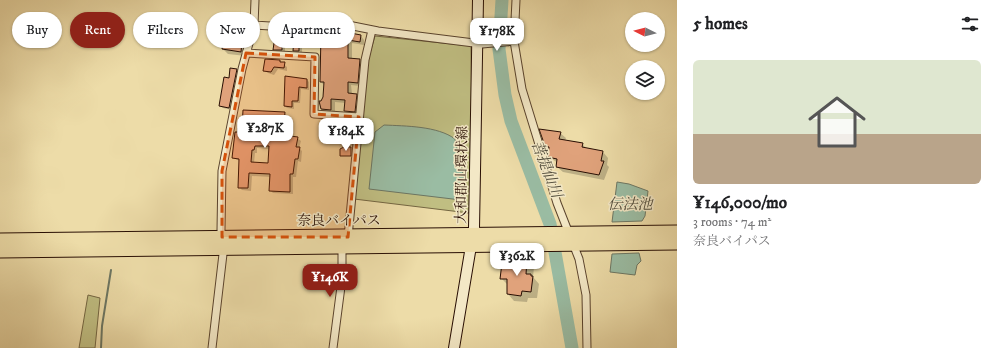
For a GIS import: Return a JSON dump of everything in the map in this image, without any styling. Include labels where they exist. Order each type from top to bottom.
[{"type":"highway","name":"奈良バイパス","points":[[568,239],[677,232]]},
{"type":"highway","name":"奈良バイパス","points":[[0,240],[345,242],[533,238],[677,243]]},
{"type":"highway","name":"奈良バイパス","points":[[0,251],[223,242]]},
{"type":"main road","name":"大和郡山環状線","points":[[454,348],[473,240],[476,187],[479,43],[478,0]]},
{"type":"street","points":[[255,0],[255,12]]},
{"type":"street","points":[[516,0],[512,41],[522,89],[538,145],[568,239],[579,259],[586,295],[587,348]]},
{"type":"street","points":[[260,25],[286,27],[324,24],[348,25],[372,30],[479,43],[512,41]]},
{"type":"street","points":[[333,348],[342,279],[365,60],[372,30]]},
{"type":"street","points":[[212,348],[223,242],[222,171],[247,48]]},
{"type":"street","points":[[246,53],[315,57],[314,114],[359,116]]},
{"type":"highlighted area","points":[[246,53],[315,57],[314,114],[359,117],[348,237],[222,237],[222,171]]},
{"type":"shaded area","points":[[375,36],[471,46],[473,187],[469,213],[354,199],[368,60]]},
{"type":"shaded area","points":[[88,295],[100,298],[95,348],[79,348]]},
{"type":"water","points":[[384,125],[411,126],[431,129],[440,131],[455,139],[465,183],[461,200],[369,189],[375,132]]},
{"type":"water","name":"伝法池","points":[[617,182],[629,184],[648,191],[645,216],[642,221],[612,222]]},
{"type":"water","points":[[639,253],[641,261],[637,265],[635,275],[610,272],[612,254]]},
{"type":"building","points":[[355,34],[361,35],[360,42],[355,41]]},
{"type":"building","points":[[222,48],[241,48],[241,52]]},
{"type":"building","points":[[273,48],[282,48],[282,50],[273,50]]},
{"type":"building","points":[[293,48],[299,48],[299,51],[293,51]]},
{"type":"building","points":[[321,48],[348,48],[348,58],[360,59],[358,83],[348,82],[348,93],[357,94],[355,112],[344,111],[345,100],[331,99],[331,110],[321,109],[319,101],[321,101],[323,97],[324,82],[320,82]]},
{"type":"building","points":[[265,59],[280,60],[280,62],[285,62],[284,68],[274,67],[271,72],[263,71]]},
{"type":"building","points":[[230,68],[237,69],[229,108],[219,106],[224,77],[229,78]]},
{"type":"building","points":[[285,76],[307,79],[307,88],[299,87],[298,101],[292,101],[292,107],[284,106]]},
{"type":"building","points":[[243,110],[285,112],[283,135],[298,137],[296,147],[300,147],[298,159],[295,159],[293,174],[290,174],[290,192],[269,191],[270,174],[249,173],[248,188],[238,188],[239,159],[232,158],[235,132],[238,132],[238,128],[242,128]],"holes":[[[255,146],[269,146],[268,163],[251,162],[252,150],[254,150]]]},
{"type":"building","points":[[539,129],[561,132],[559,139],[583,143],[582,147],[603,151],[601,161],[604,161],[599,175],[556,167],[557,159],[548,157],[549,147],[545,146]]},
{"type":"building","points":[[344,147],[351,147],[351,156],[340,156],[340,149]]},
{"type":"building","points":[[514,259],[527,260],[526,274],[531,274],[531,276],[533,276],[531,292],[522,291],[521,296],[507,294],[507,279],[500,279],[502,263],[514,264]]},
{"type":"waterway","name":"菩提仙川","points":[[502,0],[499,49],[505,95],[511,121],[550,224],[572,348]]},
{"type":"waterway","points":[[101,348],[102,326],[111,270]]}]
